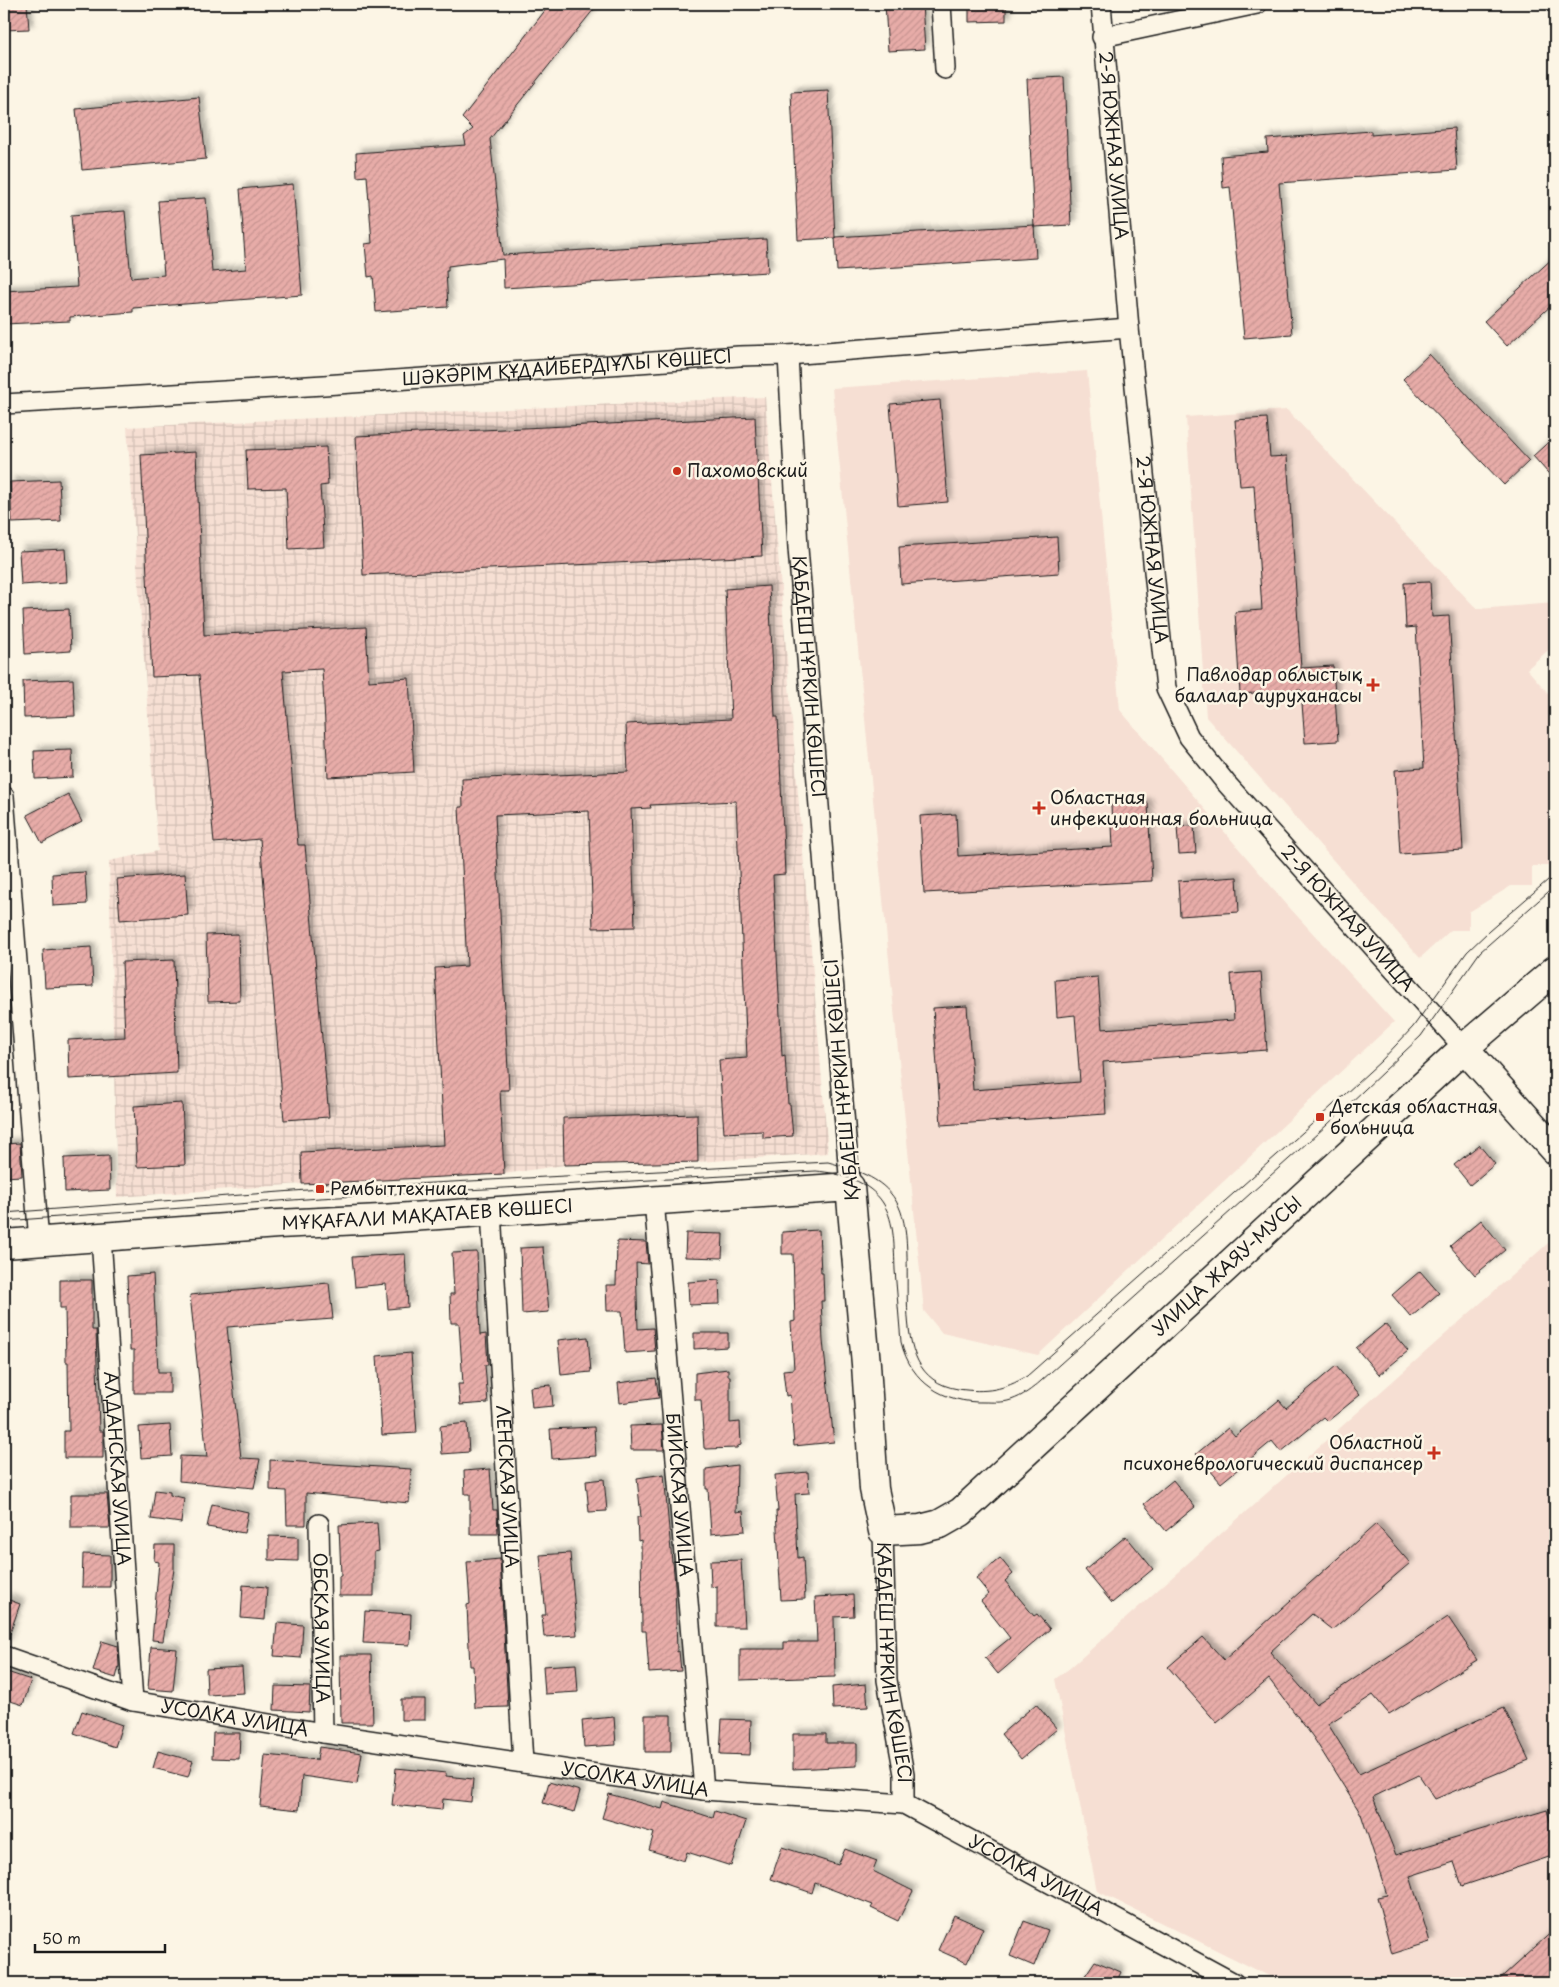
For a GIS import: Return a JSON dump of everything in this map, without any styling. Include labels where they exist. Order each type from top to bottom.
[{"type":"main road","name":"УЛИЦА ЖАЯУ-МУСЫ","points":[[884,1531],[940,1524],[961,1512],[1464,1048],[1555,970]]},
{"type":"main road","points":[[1464,1048],[1555,1150]]},
{"type":"main road","name":"МҰҚАҒАЛИ МАҚАТАЕВ КӨШЕСІ","points":[[4,1244],[278,1224],[850,1187]]},
{"type":"main road","name":"ҚАБДЕШ НҰРКИН КӨШЕСІ","points":[[850,1187],[866,1364],[874,1489],[884,1531]]},
{"type":"street","points":[[941,4],[945,69]]},
{"type":"street","name":"2-Я ЮЖНАЯ УЛИЦА","points":[[1100,4],[1129,328],[1166,688],[1188,737],[1226,783],[1464,1048]]},
{"type":"street","points":[[1102,37],[1257,4]]},
{"type":"street","name":"ШӘКӘРІМ ҚҰДАЙБЕРДІҰЛЫ КӨШЕСІ","points":[[4,404],[788,354],[1129,328]]},
{"type":"street","name":"ҚАБДЕШ НҰРКИН КӨШЕСІ","points":[[788,354],[798,548],[850,1187]]},
{"type":"street","points":[[4,796],[39,1242]]},
{"type":"street","name":"БИЙСКАЯ УЛИЦА","points":[[654,1200],[704,1790]]},
{"type":"street","name":"ЛЕНСКАЯ УЛИЦА","points":[[491,1211],[524,1763]]},
{"type":"street","name":"АЛДАНСКАЯ УЛИЦА","points":[[101,1238],[133,1701]]},
{"type":"street","name":"ОБСКАЯ УЛИЦА","points":[[319,1524],[323,1733]]},
{"type":"street","name":"ҚАБДЕШ НҰРКИН КӨШЕСІ","points":[[884,1531],[887,1680],[904,1774],[904,1804]]},
{"type":"street","name":"УСОЛКА УЛИЦА","points":[[4,1656],[133,1701],[323,1733],[704,1790],[904,1804],[1234,1983]]},
{"type":"shaded area","name":"Областная инфекционная больница","points":[[1087,371],[1120,710],[1288,906],[1394,1022],[1038,1355],[942,1333],[924,1311],[832,388]]},
{"type":"shaded area","points":[[765,397],[828,1153],[698,1162],[564,1165],[504,1174],[302,1184],[117,1197],[109,861],[158,851],[127,427]]},
{"type":"shaded area","name":"Павлодар облыстық балалар ауруханасы","points":[[1287,410],[1477,609],[1555,603],[1555,644],[1527,669],[1555,701],[1555,860],[1549,866],[1532,866],[1532,886],[1511,886],[1469,912],[1469,930],[1451,930],[1420,958],[1206,717],[1186,417]]},
{"type":"shaded area","name":"Областной психоневрологический диспансер","points":[[1555,1237],[1555,1983],[1283,1983],[1097,1891],[1055,1679],[1070,1668]]},
{"type":"building","points":[[4,4],[27,4],[29,29],[4,30]]},
{"type":"building","points":[[550,4],[598,4],[490,139],[503,255],[766,239],[768,272],[504,288],[503,259],[448,266],[448,271],[446,271],[448,307],[376,312],[373,276],[368,277],[365,244],[372,243],[367,176],[357,177],[356,153],[466,145],[464,136],[473,129],[462,118]]},
{"type":"building","points":[[885,4],[922,4],[925,49],[888,51]]},
{"type":"building","points":[[969,4],[1006,4],[1006,21],[969,22]]},
{"type":"building","points":[[1064,77],[1071,225],[1034,227],[1027,79]]},
{"type":"building","points":[[828,90],[835,238],[798,240],[791,92]]},
{"type":"building","points":[[199,97],[206,159],[82,170],[76,109]]},
{"type":"building","points":[[1454,128],[1457,170],[1279,183],[1292,334],[1244,338],[1230,187],[1223,188],[1221,156],[1268,152],[1267,139],[1371,131],[1371,135]]},
{"type":"building","points":[[293,184],[302,295],[133,308],[133,312],[70,317],[70,321],[4,324],[4,291],[77,287],[71,215],[125,211],[131,278],[164,275],[158,201],[206,198],[212,272],[246,269],[240,189]]},
{"type":"building","points":[[1034,225],[1036,258],[837,271],[835,237]]},
{"type":"building","points":[[1555,256],[1555,302],[1507,346],[1484,321]]},
{"type":"building","points":[[1429,354],[1529,461],[1504,485],[1403,379]]},
{"type":"building","points":[[940,400],[948,502],[898,506],[890,404]]},
{"type":"building","points":[[755,417],[762,556],[363,575],[356,436]]},
{"type":"building","points":[[1267,418],[1270,457],[1287,456],[1301,668],[1333,666],[1338,741],[1305,743],[1301,690],[1240,694],[1235,612],[1262,610],[1254,485],[1240,486],[1235,420]]},
{"type":"building","points":[[1555,436],[1555,481],[1533,456]]},
{"type":"building","points":[[326,447],[328,485],[320,486],[324,547],[289,549],[286,488],[248,489],[246,450]]},
{"type":"building","points":[[196,452],[204,635],[366,627],[369,681],[409,678],[414,772],[328,777],[322,669],[283,671],[298,845],[305,845],[329,1117],[284,1120],[260,839],[214,843],[199,675],[152,677],[141,455]]},
{"type":"building","points":[[59,480],[61,521],[12,523],[10,482]]},
{"type":"building","points":[[1057,537],[1059,573],[901,584],[899,547]]},
{"type":"building","points":[[65,549],[67,582],[21,585],[19,551]]},
{"type":"building","points":[[1430,582],[1432,617],[1449,616],[1463,850],[1400,854],[1395,770],[1424,768],[1416,627],[1406,628],[1404,583]]},
{"type":"building","points":[[769,586],[775,717],[778,717],[785,874],[773,875],[782,1056],[785,1055],[788,1104],[790,1104],[793,1136],[763,1138],[763,1131],[724,1133],[719,1060],[747,1058],[736,801],[650,805],[651,808],[631,809],[635,927],[593,928],[589,811],[495,815],[509,1090],[500,1090],[504,1174],[302,1184],[301,1152],[444,1145],[435,968],[467,966],[459,807],[463,807],[462,779],[628,772],[626,724],[731,719],[725,589]]},
{"type":"building","points":[[69,609],[71,651],[25,654],[23,611]]},
{"type":"building","points":[[73,679],[75,716],[24,718],[23,681]]},
{"type":"building","points":[[72,750],[73,777],[35,779],[34,751]]},
{"type":"building","points":[[68,794],[82,822],[42,843],[27,815]]},
{"type":"building","points":[[1148,803],[1152,881],[924,893],[920,816],[956,814],[958,856],[1113,847],[1111,805]]},
{"type":"building","points":[[1194,826],[1196,853],[1179,854],[1177,827]]},
{"type":"building","points":[[85,872],[87,904],[53,906],[52,874]]},
{"type":"building","points":[[185,874],[188,915],[120,920],[117,879]]},
{"type":"building","points":[[1237,877],[1239,912],[1180,916],[1178,881]]},
{"type":"building","points":[[238,934],[240,1001],[208,1002],[206,935]]},
{"type":"building","points":[[91,947],[93,986],[45,988],[43,950]]},
{"type":"building","points":[[174,960],[177,1073],[69,1079],[68,1040],[125,1037],[122,962]]},
{"type":"building","points":[[1261,972],[1267,1050],[1103,1062],[1106,1114],[941,1125],[933,1008],[967,1006],[973,1090],[1080,1082],[1075,1015],[1057,1017],[1055,980],[1098,977],[1102,1029],[1234,1020],[1231,974]]},
{"type":"building","points":[[182,1103],[185,1165],[137,1167],[134,1106]]},
{"type":"building","points":[[697,1114],[698,1162],[564,1165],[563,1118]]},
{"type":"building","points":[[20,1143],[22,1176],[4,1177],[4,1144]]},
{"type":"building","points":[[1479,1145],[1495,1164],[1470,1185],[1454,1165]]},
{"type":"building","points":[[109,1156],[110,1190],[65,1192],[64,1158]]},
{"type":"building","points":[[1481,1220],[1505,1250],[1475,1275],[1450,1246]]},
{"type":"building","points":[[819,1230],[821,1273],[823,1273],[824,1301],[821,1301],[823,1341],[834,1442],[794,1446],[790,1395],[786,1396],[783,1370],[794,1369],[791,1322],[795,1321],[793,1254],[782,1254],[782,1232]]},
{"type":"building","points":[[686,1233],[723,1234],[722,1258],[685,1257]]},
{"type":"building","points":[[617,1241],[646,1242],[648,1264],[636,1263],[638,1329],[653,1328],[655,1351],[625,1353],[622,1311],[607,1311],[606,1285],[616,1285]]},
{"type":"building","points":[[543,1247],[549,1312],[522,1314],[520,1248]]},
{"type":"building","points":[[477,1252],[480,1335],[486,1334],[488,1365],[485,1365],[488,1403],[460,1405],[458,1384],[463,1384],[459,1323],[451,1323],[450,1294],[454,1294],[452,1253]]},
{"type":"building","points":[[405,1254],[408,1307],[388,1309],[386,1284],[355,1287],[352,1257]]},
{"type":"building","points":[[1420,1271],[1439,1293],[1411,1317],[1392,1295]]},
{"type":"building","points":[[153,1274],[158,1372],[170,1372],[170,1393],[134,1393],[134,1350],[130,1350],[127,1276]]},
{"type":"building","points":[[60,1280],[92,1280],[92,1330],[96,1330],[99,1431],[103,1431],[103,1458],[64,1458],[64,1431],[69,1431],[68,1362],[66,1362],[65,1308],[60,1308]]},
{"type":"building","points":[[719,1280],[720,1304],[689,1305],[688,1282]]},
{"type":"building","points":[[329,1283],[333,1319],[227,1327],[241,1458],[260,1459],[254,1488],[179,1481],[180,1456],[207,1457],[190,1295]]},
{"type":"building","points":[[1385,1324],[1408,1351],[1379,1375],[1356,1348]]},
{"type":"building","points":[[694,1333],[728,1333],[728,1347],[694,1349]]},
{"type":"building","points":[[588,1337],[591,1372],[561,1375],[558,1340]]},
{"type":"building","points":[[411,1353],[417,1433],[382,1435],[377,1356]]},
{"type":"building","points":[[1336,1366],[1360,1395],[1328,1421],[1324,1417],[1281,1452],[1272,1441],[1221,1483],[1196,1454],[1228,1428],[1235,1436],[1279,1400],[1286,1408]]},
{"type":"building","points":[[728,1369],[728,1376],[730,1376],[730,1423],[740,1422],[741,1445],[737,1448],[706,1449],[704,1448],[701,1400],[695,1400],[695,1373]]},
{"type":"building","points":[[656,1378],[659,1398],[620,1403],[618,1383]]},
{"type":"building","points":[[551,1385],[553,1406],[532,1408],[530,1387]]},
{"type":"building","points":[[467,1423],[469,1452],[442,1454],[440,1426]]},
{"type":"building","points":[[170,1425],[172,1456],[141,1458],[139,1427]]},
{"type":"building","points":[[662,1425],[664,1450],[631,1450],[630,1426]]},
{"type":"building","points":[[594,1427],[596,1456],[552,1459],[550,1429]]},
{"type":"building","points":[[270,1460],[411,1469],[409,1503],[306,1493],[306,1525],[287,1525],[286,1491],[270,1490]]},
{"type":"building","points":[[737,1465],[736,1512],[743,1511],[745,1531],[711,1534],[708,1489],[706,1489],[706,1469]]},
{"type":"building","points":[[490,1469],[493,1510],[497,1510],[498,1534],[470,1534],[470,1494],[465,1494],[464,1471]]},
{"type":"building","points":[[808,1472],[809,1493],[795,1494],[798,1558],[803,1557],[805,1599],[781,1600],[775,1475]]},
{"type":"building","points":[[664,1474],[675,1585],[677,1652],[679,1651],[681,1671],[649,1673],[646,1631],[642,1631],[641,1540],[638,1541],[637,1517],[641,1517],[637,1478]]},
{"type":"building","points":[[604,1479],[607,1511],[589,1512],[586,1481]]},
{"type":"building","points":[[1173,1480],[1195,1507],[1166,1531],[1144,1504]]},
{"type":"building","points":[[155,1490],[170,1492],[170,1495],[184,1498],[181,1523],[151,1519]]},
{"type":"building","points":[[71,1494],[107,1494],[110,1528],[71,1528]]},
{"type":"building","points":[[212,1504],[248,1512],[244,1533],[207,1527]]},
{"type":"building","points":[[377,1523],[379,1551],[374,1552],[374,1596],[339,1596],[339,1576],[341,1576],[339,1525]]},
{"type":"building","points":[[1376,1524],[1410,1563],[1332,1630],[1312,1614],[1270,1652],[1316,1704],[1448,1617],[1477,1660],[1389,1714],[1373,1695],[1328,1724],[1359,1774],[1504,1708],[1529,1760],[1435,1799],[1419,1775],[1373,1797],[1396,1855],[1547,1810],[1555,1839],[1555,1855],[1462,1886],[1454,1862],[1410,1876],[1430,1942],[1392,1954],[1377,1897],[1387,1895],[1361,1814],[1313,1737],[1269,1679],[1217,1723],[1168,1667],[1203,1637],[1224,1660]]},
{"type":"building","points":[[269,1536],[298,1537],[298,1561],[269,1560]]},
{"type":"building","points":[[1126,1536],[1153,1569],[1112,1603],[1085,1570]]},
{"type":"building","points":[[155,1545],[174,1545],[174,1569],[163,1641],[152,1640],[159,1562],[154,1561]]},
{"type":"building","points":[[570,1553],[577,1635],[544,1637],[542,1615],[546,1615],[540,1555]]},
{"type":"building","points":[[83,1554],[110,1555],[110,1587],[82,1587]]},
{"type":"building","points":[[1000,1558],[1013,1574],[1005,1581],[1034,1616],[1037,1614],[1050,1629],[998,1674],[985,1658],[1010,1638],[981,1601],[989,1594],[976,1578]]},
{"type":"building","points":[[500,1559],[508,1707],[475,1708],[473,1666],[470,1666],[467,1605],[470,1604],[467,1562]]},
{"type":"building","points":[[741,1560],[745,1627],[717,1627],[717,1586],[711,1587],[710,1561]]},
{"type":"building","points":[[243,1585],[267,1587],[265,1620],[241,1618]]},
{"type":"building","points":[[853,1595],[854,1616],[834,1617],[835,1677],[740,1680],[740,1649],[784,1649],[784,1642],[817,1642],[815,1597]]},
{"type":"building","points":[[4,1598],[20,1604],[6,1645],[4,1645]]},
{"type":"building","points":[[365,1611],[411,1614],[410,1645],[363,1643]]},
{"type":"building","points":[[277,1623],[303,1625],[301,1658],[274,1656]]},
{"type":"building","points":[[102,1641],[118,1646],[119,1666],[116,1678],[93,1671]]},
{"type":"building","points":[[151,1647],[177,1649],[173,1691],[148,1689]]},
{"type":"building","points":[[340,1655],[371,1655],[373,1723],[341,1723]]},
{"type":"building","points":[[576,1664],[578,1692],[545,1694],[543,1666]]},
{"type":"building","points":[[242,1667],[244,1693],[207,1695],[206,1669]]},
{"type":"building","points":[[4,1671],[31,1680],[23,1705],[4,1699]]},
{"type":"building","points":[[866,1684],[868,1707],[833,1709],[832,1687]]},
{"type":"building","points":[[275,1686],[310,1687],[309,1712],[274,1710]]},
{"type":"building","points":[[401,1699],[425,1699],[425,1720],[401,1720]]},
{"type":"building","points":[[1036,1704],[1057,1729],[1021,1759],[1001,1734]]},
{"type":"building","points":[[82,1711],[122,1725],[115,1747],[74,1733]]},
{"type":"building","points":[[645,1715],[671,1715],[671,1752],[645,1752]]},
{"type":"building","points":[[614,1717],[616,1745],[584,1747],[582,1720]]},
{"type":"building","points":[[722,1719],[751,1720],[750,1755],[720,1754]]},
{"type":"building","points":[[213,1733],[240,1733],[239,1759],[212,1758]]},
{"type":"building","points":[[793,1734],[826,1734],[826,1743],[857,1743],[857,1766],[793,1769]]},
{"type":"building","points":[[319,1747],[362,1753],[357,1784],[302,1776],[299,1810],[260,1806],[265,1755],[317,1760]]},
{"type":"building","points":[[158,1751],[193,1761],[188,1777],[153,1768]]},
{"type":"building","points":[[396,1768],[446,1773],[446,1776],[473,1779],[471,1802],[443,1799],[442,1810],[392,1805]]},
{"type":"building","points":[[549,1782],[580,1791],[574,1812],[543,1803]]},
{"type":"building","points":[[609,1794],[662,1809],[664,1802],[713,1818],[715,1811],[746,1821],[731,1866],[687,1852],[684,1861],[649,1850],[654,1833],[602,1818]]},
{"type":"building","points":[[782,1847],[838,1865],[845,1849],[877,1861],[873,1871],[913,1891],[898,1921],[871,1908],[873,1905],[815,1883],[812,1893],[771,1879]]},
{"type":"building","points":[[954,1915],[983,1928],[967,1963],[938,1950]]},
{"type":"building","points":[[1024,1921],[1048,1930],[1034,1966],[1010,1956]]},
{"type":"building","points":[[1555,1929],[1555,1976],[1547,1983],[1495,1983]]},
{"type":"building","points":[[1095,1961],[1121,1972],[1116,1983],[1080,1983]]},
{"type":"tram line","points":[[4,1213],[320,1189],[828,1162],[857,1171],[875,1180],[896,1201],[904,1223],[907,1249],[907,1308],[910,1337],[918,1361],[933,1379],[958,1389],[977,1391],[994,1389],[1027,1376],[1320,1117],[1381,1061],[1413,1027],[1467,952],[1555,874]]},
{"type":"tram line","points":[[4,1221],[320,1198],[825,1172],[844,1176],[862,1184],[877,1195],[887,1210],[893,1235],[901,1342],[913,1369],[931,1388],[956,1399],[984,1402],[1008,1401],[1038,1384],[1327,1125],[1421,1036],[1480,952],[1555,886]]},
{"type":"place","name":"Пахомовский","points":[[677,471]]},
{"type":"place","name":"Павлодар облыстық балалар ауруханасы","points":[[1373,685]]},
{"type":"place","name":"Областная инфекционная больница","points":[[1039,808]]},
{"type":"place","name":"Детская областная больница","points":[[1320,1117]]},
{"type":"place","name":"Рембыттехника","points":[[320,1189]]},
{"type":"place","name":"Областной психоневрологический диспансер","points":[[1434,1453]]}]
